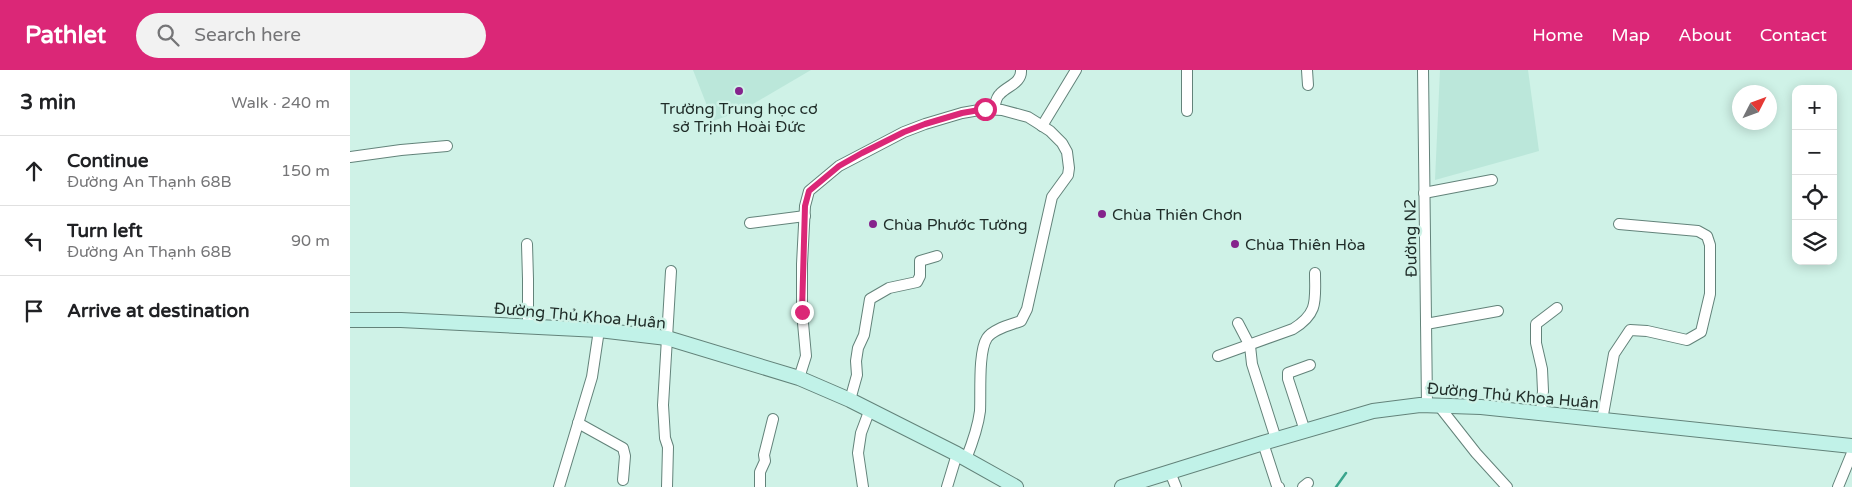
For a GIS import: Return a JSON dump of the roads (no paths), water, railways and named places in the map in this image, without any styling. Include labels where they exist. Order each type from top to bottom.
[{"type":"main road","name":"Đường Thủ Khoa Huân","points":[[350,320],[401,320],[599,330],[667,338],[800,378],[870,410],[1016,487]]},
{"type":"main road","name":"Đường Thủ Khoa Huân","points":[[1122,487],[1373,411],[1420,405],[1481,407],[1852,446]]},
{"type":"street","points":[[994,110],[999,94],[1017,81],[1021,75],[1021,70]]},
{"type":"street","points":[[1042,126],[1076,70]]},
{"type":"street","points":[[1187,70],[1187,111]]},
{"type":"street","points":[[1307,70],[1308,84]]},
{"type":"street","name":"Đường N2","points":[[1423,70],[1426,324],[1433,406]]},
{"type":"street","points":[[800,378],[806,356],[802,312],[804,216],[809,191],[839,166],[904,132],[962,113],[1002,110],[1028,117],[1050,131],[1062,143],[1066,152],[1069,168],[1068,175],[1052,197],[1027,309],[1021,321],[1001,328],[988,336],[985,342],[982,360],[980,413],[962,457],[946,487]]},
{"type":"street","points":[[350,157],[448,146]]},
{"type":"street","points":[[1424,193],[1492,180]]},
{"type":"street","points":[[750,223],[804,216]]},
{"type":"street","points":[[1602,420],[1614,354],[1630,330],[1647,331],[1687,340],[1701,332],[1710,294],[1710,246],[1706,236],[1698,231],[1620,224]]},
{"type":"street","points":[[527,244],[528,327]]},
{"type":"street","points":[[850,400],[857,375],[858,348],[864,335],[870,299],[889,288],[917,282],[920,276],[920,261],[937,256]]},
{"type":"street","points":[[667,487],[668,447],[664,438],[663,405],[671,271]]},
{"type":"street","points":[[1218,356],[1293,329],[1308,319],[1315,299],[1315,273]]},
{"type":"street","points":[[1541,414],[1543,392],[1542,369],[1536,343],[1536,324],[1556,308]]},
{"type":"street","points":[[1426,324],[1498,311]]},
{"type":"street","points":[[1238,322],[1250,346],[1252,364],[1270,441],[1278,487]]},
{"type":"street","points":[[559,487],[592,377],[599,330]]},
{"type":"street","points":[[1306,431],[1288,379],[1288,373],[1310,365]]},
{"type":"street","points":[[1433,406],[1507,487]]},
{"type":"street","points":[[863,487],[858,453],[861,434],[870,410]]},
{"type":"street","points":[[760,487],[760,472],[765,461],[764,455],[772,418]]},
{"type":"street","points":[[578,423],[623,448],[625,456],[623,480]]},
{"type":"street","points":[[1838,487],[1852,453]]},
{"type":"street","points":[[1170,472],[1176,487]]},
{"type":"waterway","points":[[1336,487],[1346,473]]},
{"type":"place","name":"Trường Trung học cơ sở Trịnh Hoài Đức","points":[[739,91]]},
{"type":"place","name":"Chùa Thiên Chơn","points":[[1102,214]]},
{"type":"place","name":"Chùa Phước Tường","points":[[873,224]]},
{"type":"place","name":"Chùa Thiên Hòa","points":[[1235,244]]}]
